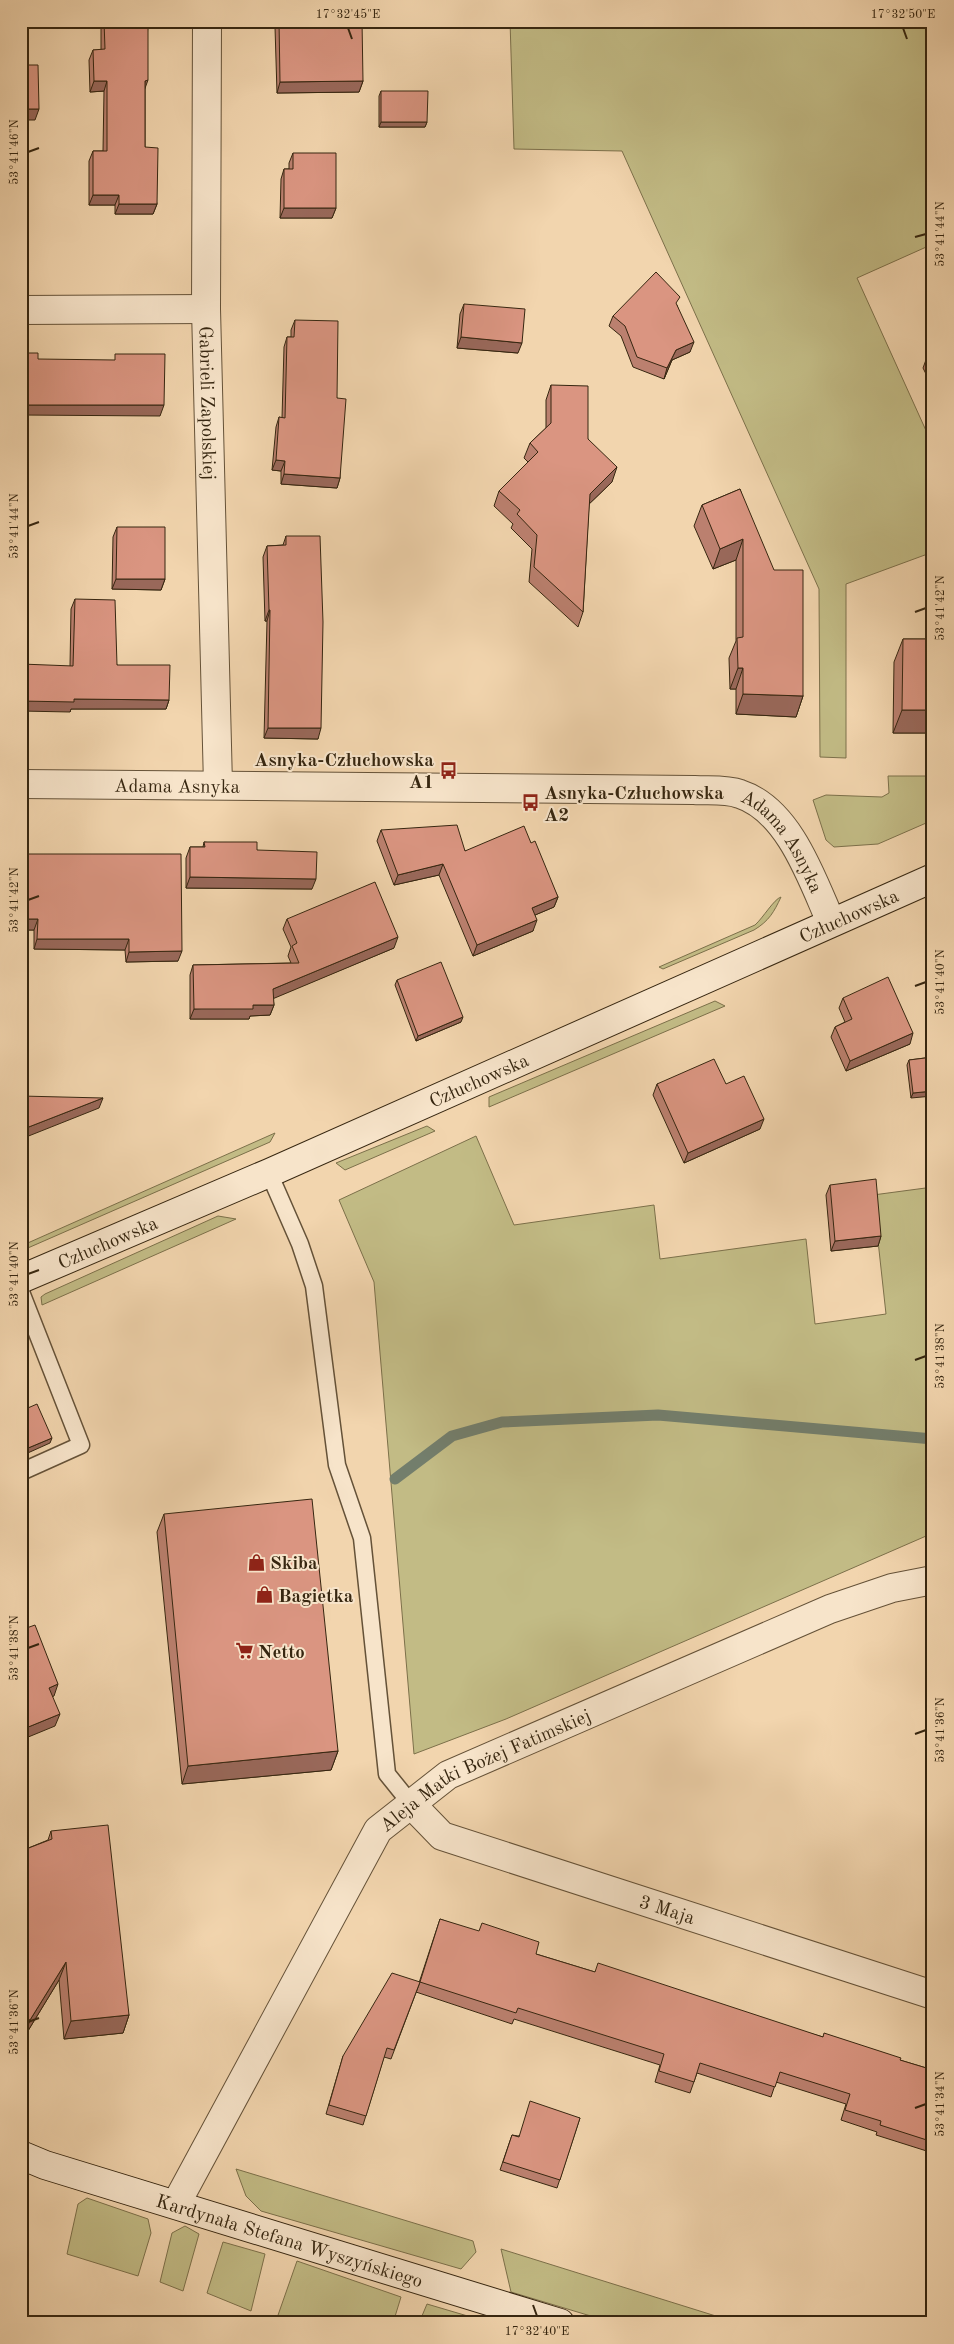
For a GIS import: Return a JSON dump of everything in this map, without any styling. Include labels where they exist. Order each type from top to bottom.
[{"type":"street","name":"Gabrieli Zapolskiej","points":[[207,21],[206,309],[218,785]]},
{"type":"street","points":[[21,310],[206,309]]},
{"type":"street","name":"Adama Asnyka","points":[[21,784],[703,790],[738,793],[751,798],[778,821],[798,851],[831,922]]},
{"type":"street","name":"Człuchowska","points":[[21,1278],[269,1173],[933,878]]},
{"type":"street","name":"Aleja Matki Bożej Fatimskiej","points":[[176,2204],[378,1830],[448,1775],[830,1609],[892,1588],[933,1580]]},
{"type":"street","name":"3 Maja","points":[[412,1805],[442,1836],[933,1995]]},
{"type":"street","name":"Kardynała Stefana Wyszyńskiego","points":[[21,2155],[45,2165],[560,2323]]},
{"type":"lane","points":[[269,1173],[300,1244],[314,1286],[337,1464],[362,1538],[387,1774],[412,1805]]},
{"type":"lane","points":[[21,1292],[81,1446],[21,1472]]},
{"type":"shaded area","points":[[510,21],[933,21],[933,244],[857,278],[933,446],[933,552],[846,584],[846,758],[820,757],[819,589],[622,151],[514,149]]},
{"type":"shaded area","points":[[888,776],[933,776],[933,820],[878,844],[834,847],[826,840],[813,800],[826,795],[882,797],[889,793]]},
{"type":"shaded area","points":[[781,897],[770,916],[754,930],[663,969],[659,967],[755,925],[775,901]]},
{"type":"shaded area","points":[[715,1001],[725,1006],[489,1107],[489,1097]]},
{"type":"shaded area","points":[[427,1126],[435,1131],[345,1170],[336,1163]]},
{"type":"shaded area","points":[[275,1133],[270,1142],[21,1251],[21,1246]]},
{"type":"shaded area","points":[[476,1136],[514,1225],[654,1205],[660,1259],[806,1239],[815,1324],[886,1314],[873,1195],[933,1187],[933,1533],[506,1719],[414,1754],[374,1282],[339,1200]]},
{"type":"shaded area","points":[[218,1216],[236,1219],[42,1305],[41,1297],[45,1294]]},
{"type":"shaded area","points":[[236,2169],[473,2241],[476,2252],[461,2269],[261,2211],[246,2196]]},
{"type":"shaded area","points":[[87,2198],[148,2219],[151,2233],[138,2276],[67,2254],[78,2204]]},
{"type":"shaded area","points":[[185,2226],[199,2234],[183,2291],[160,2282],[172,2233]]},
{"type":"shaded area","points":[[223,2242],[265,2254],[251,2311],[207,2293]]},
{"type":"shaded area","points":[[501,2249],[735,2323],[614,2323],[511,2292]]},
{"type":"shaded area","points":[[297,2261],[401,2297],[393,2323],[291,2323],[277,2318]]},
{"type":"shaded area","points":[[427,2304],[471,2317],[470,2323],[419,2323]]},
{"type":"building","points":[[104,21],[148,21],[148,80],[145,81],[145,147],[158,148],[157,204],[119,204],[119,195],[93,195],[93,151],[107,151],[107,81],[94,81],[93,50],[105,49]]},
{"type":"building","points":[[279,21],[362,21],[363,81],[280,82]]},
{"type":"building","points":[[21,65],[38,65],[39,109],[21,109]]},
{"type":"building","points":[[381,91],[428,91],[427,122],[381,122]]},
{"type":"building","points":[[293,153],[336,153],[336,208],[284,208],[284,169],[293,169]]},
{"type":"building","points":[[656,272],[680,297],[676,303],[694,342],[676,350],[667,368],[637,357],[625,326],[613,316]]},
{"type":"building","points":[[464,304],[525,309],[522,343],[461,337]]},
{"type":"building","points":[[295,320],[338,321],[337,398],[346,399],[340,478],[284,474],[285,461],[276,460],[279,417],[285,418],[287,337],[294,337]]},
{"type":"building","points":[[21,353],[38,353],[38,359],[115,360],[115,354],[165,354],[164,405],[21,405]]},
{"type":"building","points":[[933,355],[933,369],[927,357]]},
{"type":"building","points":[[551,385],[588,386],[588,439],[617,467],[590,494],[583,612],[534,567],[537,535],[517,514],[520,510],[499,491],[538,452],[530,443],[551,423]]},
{"type":"building","points":[[740,489],[774,570],[803,570],[803,696],[743,694],[743,668],[738,668],[737,638],[743,637],[743,539],[720,549],[702,505]]},
{"type":"building","points":[[117,527],[165,527],[165,579],[116,579]]},
{"type":"building","points":[[286,536],[320,536],[323,622],[321,728],[268,728],[270,610],[267,546],[286,545]]},
{"type":"building","points":[[75,599],[115,600],[117,665],[170,665],[169,700],[74,699],[74,702],[21,701],[21,664],[73,666]]},
{"type":"building","points":[[903,639],[933,639],[933,710],[902,710]]},
{"type":"building","points":[[457,825],[465,851],[524,826],[531,843],[535,841],[558,897],[532,908],[537,920],[477,945],[443,864],[398,875],[381,830]]},
{"type":"building","points":[[204,842],[257,842],[257,850],[317,852],[316,879],[190,877],[190,847],[205,847]]},
{"type":"building","points":[[21,854],[181,854],[182,951],[129,952],[129,939],[37,939],[38,919],[21,919]]},
{"type":"building","points":[[375,882],[398,937],[273,989],[274,1005],[253,1005],[253,1009],[194,1009],[193,965],[299,963],[292,946],[297,943],[287,919]]},
{"type":"building","points":[[441,962],[463,1017],[418,1036],[397,980]]},
{"type":"building","points":[[888,977],[913,1033],[850,1061],[835,1027],[852,1019],[843,998]]},
{"type":"building","points":[[933,1057],[933,1091],[913,1093],[909,1060]]},
{"type":"building","points":[[714,1059],[726,1084],[744,1076],[764,1119],[688,1153],[657,1084]]},
{"type":"building","points":[[21,1096],[103,1098],[21,1130]]},
{"type":"building","points":[[876,1179],[881,1236],[835,1241],[830,1185]]},
{"type":"building","points":[[37,1404],[52,1438],[21,1451],[21,1411]]},
{"type":"building","name":"Netto","points":[[312,1499],[338,1751],[188,1766],[164,1514]]},
{"type":"building","points":[[35,1625],[58,1684],[49,1688],[60,1714],[21,1730],[21,1630]]},
{"type":"building","points":[[108,1825],[129,2015],[71,2021],[66,1962],[30,2020],[21,2016],[21,1851],[52,1839],[51,1831]]},
{"type":"building","points":[[440,1919],[479,1931],[482,1923],[539,1942],[536,1954],[595,1972],[598,1963],[823,2037],[824,2033],[933,2070],[933,2142],[880,2125],[881,2121],[845,2110],[850,2094],[780,2072],[775,2087],[700,2063],[694,2082],[659,2071],[664,2054],[518,2008],[516,2013],[420,1982]]},
{"type":"building","points":[[392,1973],[420,1982],[394,2050],[387,2048],[366,2116],[329,2105],[343,2056]]},
{"type":"building","points":[[530,2101],[580,2118],[560,2180],[503,2162],[512,2135],[519,2137]]},
{"type":"waterway","points":[[395,1479],[452,1436],[502,1422],[658,1415],[933,1439]]},
{"type":"place","name":"Asnyka-Człuchowska A1","points":[[448,770]]},
{"type":"place","name":"Asnyka-Człuchowska A2","points":[[530,803]]},
{"type":"place","name":"Skiba","points":[[256,1562]]},
{"type":"place","name":"Bagietka","points":[[264,1595]]},
{"type":"place","name":"Netto","points":[[244,1651]]}]
